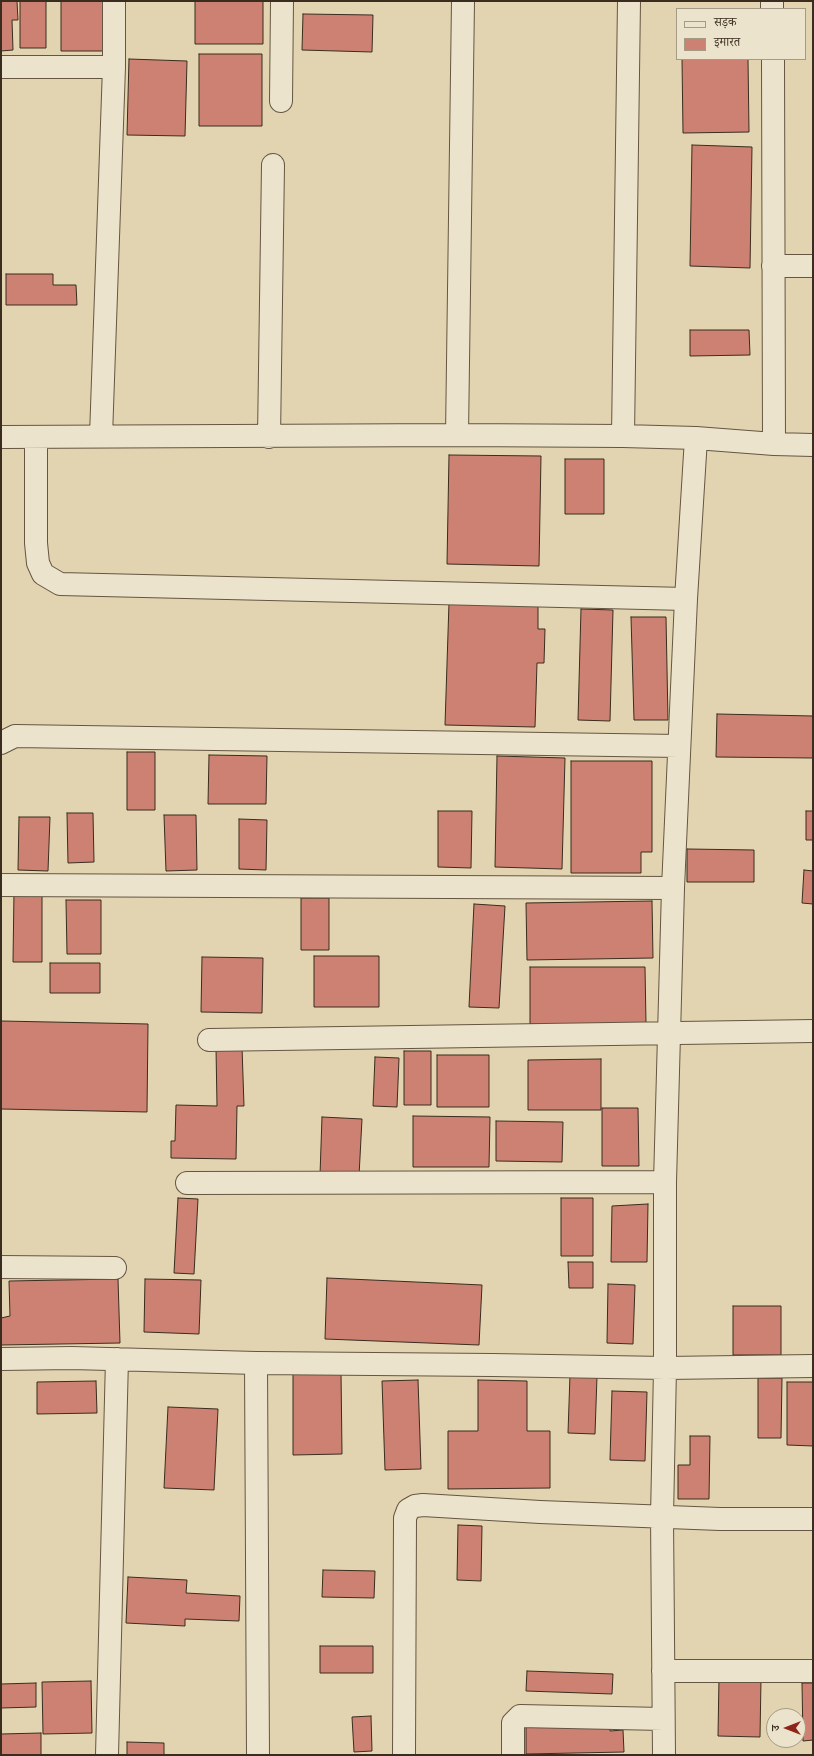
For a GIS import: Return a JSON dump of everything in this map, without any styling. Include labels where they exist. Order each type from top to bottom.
[{"type":"street","points":[[101,436],[114,67],[114,1]]},
{"type":"street","points":[[281,101],[282,1]]},
{"type":"street","points":[[457,435],[463,1]]},
{"type":"street","points":[[623,436],[629,1]]},
{"type":"street","points":[[772,60],[774,444]]},
{"type":"street","points":[[1,67],[114,67]]},
{"type":"street","points":[[269,437],[273,164]]},
{"type":"street","points":[[773,266],[813,266]]},
{"type":"street","points":[[1,437],[457,435],[623,436],[696,438],[813,446]]},
{"type":"street","points":[[36,437],[36,543],[38,563],[43,574],[60,584],[686,599]]},
{"type":"street","points":[[664,1755],[662,1517],[665,1368],[665,1182],[673,888],[686,599],[696,438]]},
{"type":"street","points":[[1,743],[15,736],[679,746]]},
{"type":"street","points":[[1,885],[673,888]]},
{"type":"street","points":[[209,1040],[813,1031]]},
{"type":"street","points":[[188,1183],[665,1182]]},
{"type":"street","points":[[1,1267],[115,1268]]},
{"type":"street","points":[[1,1360],[72,1358],[256,1363],[665,1368],[813,1366]]},
{"type":"street","points":[[107,1755],[117,1359]]},
{"type":"street","points":[[256,1363],[258,1755]]},
{"type":"street","points":[[404,1755],[405,1518],[408,1510],[415,1506],[423,1505],[662,1517],[720,1519],[813,1519]]},
{"type":"street","points":[[664,1671],[813,1671]]},
{"type":"street","points":[[513,1755],[514,1723],[520,1716],[664,1720]]},
{"type":"building","points":[[1,1],[17,1],[18,20],[12,20],[13,50],[1,51]]},
{"type":"building","points":[[20,1],[46,1],[46,48],[20,48]]},
{"type":"building","points":[[61,1],[105,1],[105,51],[61,51]]},
{"type":"building","points":[[195,1],[263,1],[263,44],[195,44]]},
{"type":"building","points":[[303,14],[373,15],[372,52],[302,50]]},
{"type":"building","points":[[199,54],[262,54],[262,126],[199,126]]},
{"type":"building","points":[[129,59],[187,61],[185,136],[127,135]]},
{"type":"building","points":[[682,60],[748,60],[749,132],[683,133]]},
{"type":"building","points":[[692,145],[752,147],[750,268],[690,266]]},
{"type":"building","points":[[6,274],[53,274],[53,285],[76,285],[77,305],[6,305]]},
{"type":"building","points":[[690,330],[749,330],[750,355],[690,356]]},
{"type":"building","points":[[449,455],[541,456],[539,566],[447,564]]},
{"type":"building","points":[[565,459],[604,459],[604,514],[565,514]]},
{"type":"building","points":[[449,603],[538,606],[538,629],[545,629],[544,663],[537,663],[535,727],[445,725]]},
{"type":"building","points":[[581,609],[613,610],[610,721],[578,720]]},
{"type":"building","points":[[631,617],[666,617],[668,720],[634,720]]},
{"type":"building","points":[[717,714],[813,716],[813,758],[716,757]]},
{"type":"building","points":[[127,752],[155,752],[155,810],[127,810]]},
{"type":"building","points":[[209,755],[267,756],[266,804],[208,804]]},
{"type":"building","points":[[497,756],[565,758],[562,869],[495,867]]},
{"type":"building","points":[[571,761],[652,761],[652,852],[641,852],[641,873],[571,873]]},
{"type":"building","points":[[438,811],[472,811],[471,868],[438,867]]},
{"type":"building","points":[[806,811],[813,811],[813,840],[806,840]]},
{"type":"building","points":[[67,813],[93,813],[94,862],[68,863]]},
{"type":"building","points":[[164,815],[196,815],[197,870],[166,871]]},
{"type":"building","points":[[19,817],[50,817],[48,871],[18,870]]},
{"type":"building","points":[[239,819],[267,820],[266,870],[239,869]]},
{"type":"building","points":[[687,849],[754,850],[754,882],[687,882]]},
{"type":"building","points":[[804,870],[813,871],[813,904],[802,903]]},
{"type":"building","points":[[14,891],[42,892],[42,962],[13,962]]},
{"type":"building","points":[[301,898],[329,898],[329,950],[301,950]]},
{"type":"building","points":[[66,900],[101,900],[101,954],[67,954]]},
{"type":"building","points":[[652,901],[653,958],[527,960],[526,903]]},
{"type":"building","points":[[474,904],[505,906],[499,1008],[469,1007]]},
{"type":"building","points":[[314,956],[379,956],[379,1007],[314,1007]]},
{"type":"building","points":[[202,957],[263,958],[262,1013],[201,1012]]},
{"type":"building","points":[[50,963],[100,963],[100,993],[50,993]]},
{"type":"building","points":[[530,967],[645,967],[646,1024],[530,1024]]},
{"type":"building","points":[[1,1021],[148,1024],[147,1112],[1,1109]]},
{"type":"building","points":[[242,1047],[244,1106],[237,1106],[236,1159],[171,1158],[171,1141],[175,1141],[176,1105],[217,1106],[216,1048]]},
{"type":"building","points":[[404,1051],[431,1051],[431,1105],[404,1105]]},
{"type":"building","points":[[437,1055],[489,1055],[489,1107],[437,1107]]},
{"type":"building","points":[[375,1057],[399,1058],[397,1107],[373,1106]]},
{"type":"building","points":[[601,1059],[601,1110],[528,1110],[528,1060]]},
{"type":"building","points":[[602,1108],[638,1108],[639,1166],[602,1166]]},
{"type":"building","points":[[413,1116],[490,1117],[489,1167],[413,1167]]},
{"type":"building","points":[[322,1117],[362,1119],[359,1176],[320,1175]]},
{"type":"building","points":[[496,1121],[563,1122],[562,1162],[496,1161]]},
{"type":"building","points":[[178,1198],[198,1199],[194,1274],[174,1273]]},
{"type":"building","points":[[561,1198],[593,1198],[593,1256],[561,1256]]},
{"type":"building","points":[[648,1204],[647,1262],[611,1262],[612,1206]]},
{"type":"building","points":[[568,1262],[593,1262],[593,1288],[569,1288]]},
{"type":"building","points":[[327,1278],[482,1285],[479,1345],[325,1339]]},
{"type":"building","points":[[118,1279],[120,1343],[1,1345],[1,1318],[10,1316],[9,1281]]},
{"type":"building","points":[[145,1279],[201,1280],[199,1334],[144,1332]]},
{"type":"building","points":[[608,1284],[635,1285],[633,1344],[607,1343]]},
{"type":"building","points":[[733,1306],[781,1306],[781,1355],[733,1355]]},
{"type":"building","points":[[341,1371],[342,1454],[293,1455],[293,1372]]},
{"type":"building","points":[[570,1375],[597,1376],[595,1434],[568,1433]]},
{"type":"building","points":[[758,1378],[782,1378],[781,1438],[758,1438]]},
{"type":"building","points":[[418,1380],[421,1469],[385,1470],[382,1381]]},
{"type":"building","points":[[478,1380],[527,1381],[527,1431],[550,1431],[550,1488],[448,1489],[448,1431],[478,1431]]},
{"type":"building","points":[[96,1381],[97,1413],[37,1414],[37,1382]]},
{"type":"building","points":[[787,1382],[813,1382],[813,1446],[787,1445]]},
{"type":"building","points":[[612,1391],[647,1392],[645,1461],[610,1460]]},
{"type":"building","points":[[168,1407],[218,1409],[214,1490],[164,1488]]},
{"type":"building","points":[[690,1436],[710,1436],[709,1499],[678,1499],[678,1465],[690,1465]]},
{"type":"building","points":[[458,1525],[482,1526],[481,1581],[457,1580]]},
{"type":"building","points":[[323,1570],[375,1571],[374,1598],[322,1597]]},
{"type":"building","points":[[128,1577],[187,1580],[186,1593],[240,1596],[239,1621],[185,1619],[185,1626],[126,1623]]},
{"type":"building","points":[[320,1646],[373,1646],[373,1673],[320,1673]]},
{"type":"building","points":[[527,1671],[613,1674],[612,1694],[526,1691]]},
{"type":"building","points":[[719,1678],[761,1679],[760,1737],[718,1736]]},
{"type":"building","points":[[91,1681],[92,1733],[43,1734],[42,1682]]},
{"type":"building","points":[[36,1683],[36,1707],[1,1708],[1,1684]]},
{"type":"building","points":[[802,1683],[813,1683],[813,1740],[806,1741],[806,1708],[802,1708]]},
{"type":"building","points":[[371,1716],[372,1751],[354,1752],[352,1717]]},
{"type":"building","points":[[610,1724],[610,1731],[623,1730],[624,1752],[526,1754],[526,1725]]},
{"type":"building","points":[[41,1733],[41,1755],[1,1755],[1,1734]]},
{"type":"building","points":[[127,1742],[164,1743],[164,1755],[127,1755]]}]
